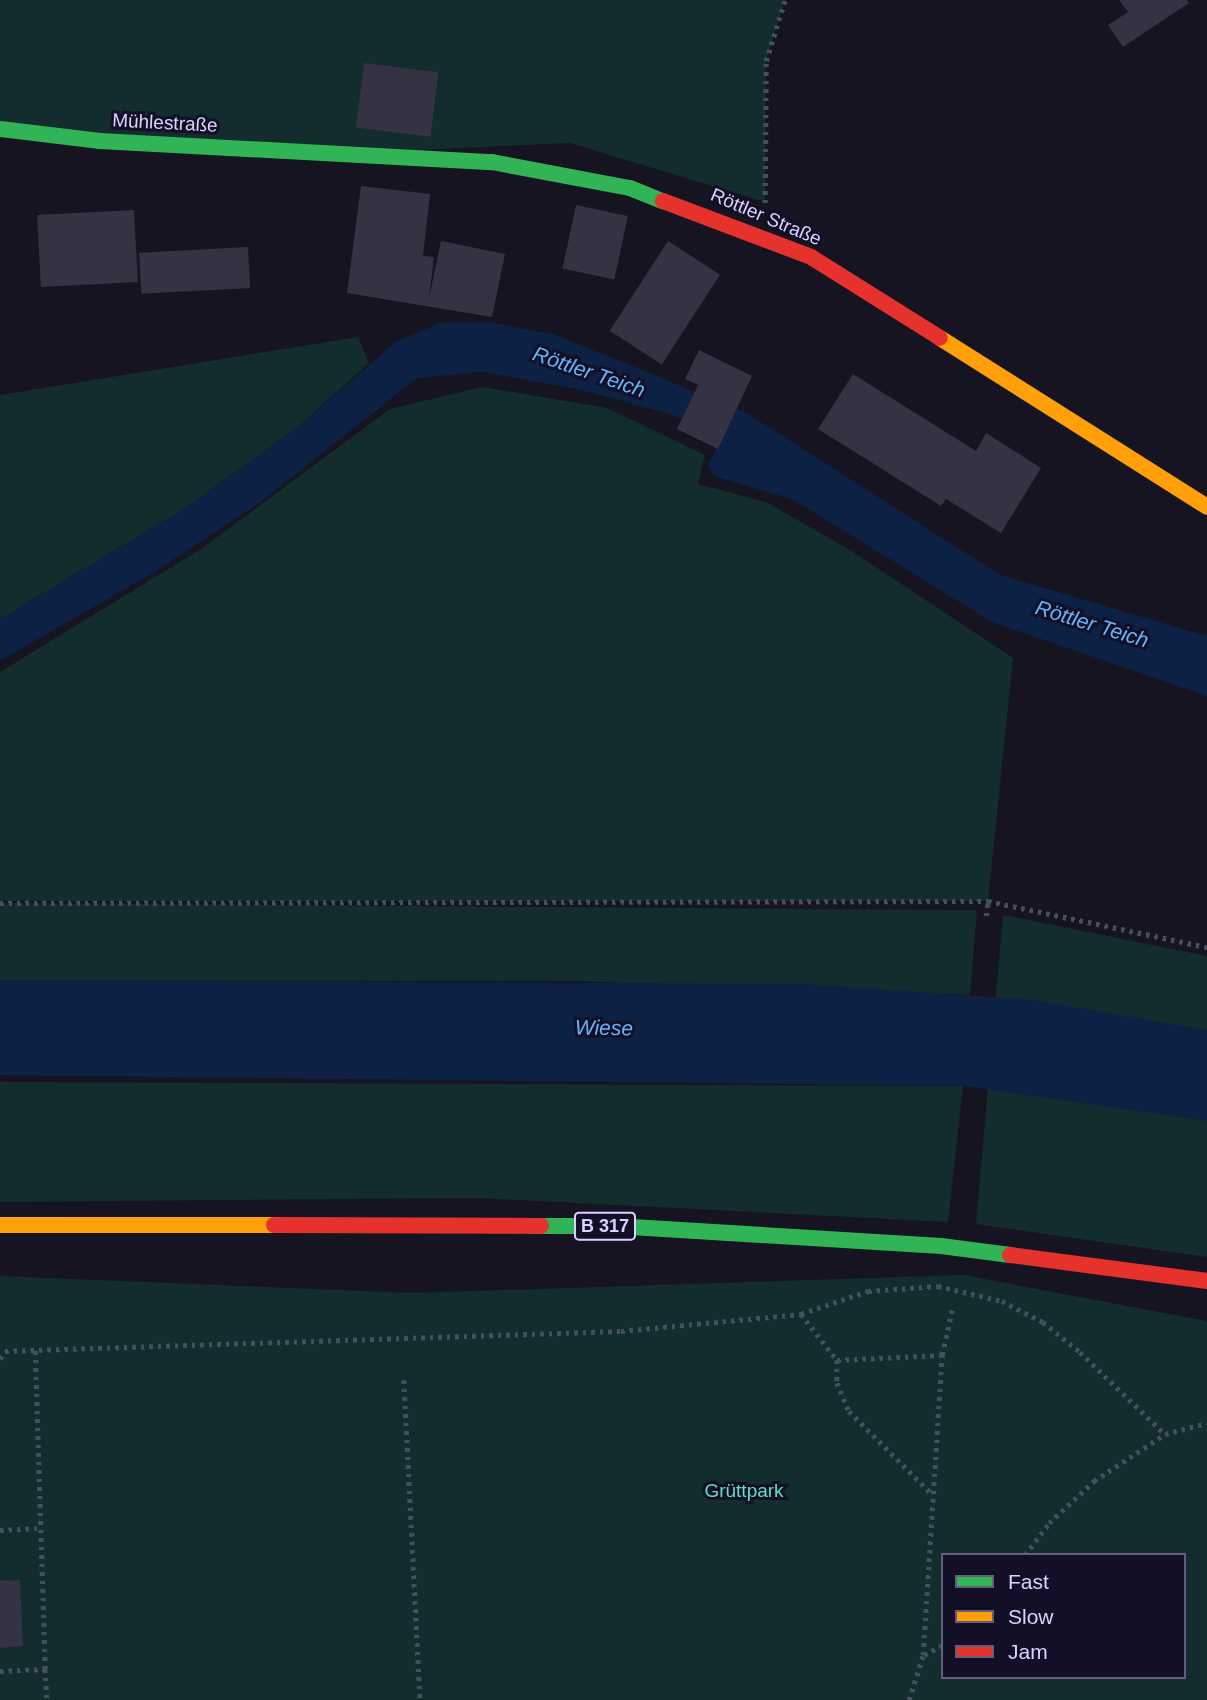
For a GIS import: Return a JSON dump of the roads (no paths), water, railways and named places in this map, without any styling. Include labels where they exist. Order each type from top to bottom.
[{"type":"street","name":"Mühlestraße","points":[[0,129],[100,141],[328,154]]},
{"type":"street","name":"Röttler Straße","points":[[328,154],[492,162],[562,173],[630,188],[764,236],[811,257],[1207,507]]},
{"type":"street","name":"B 317","points":[[0,1225],[615,1226],[941,1246],[1207,1281]]},
{"type":"water","name":"Röttler Teich","points":[[488,322],[553,334],[745,412],[1000,575],[1207,636],[1207,696],[992,622],[794,500],[715,476],[708,466],[723,436],[670,414],[578,389],[482,372],[417,378],[259,503],[156,571],[0,661],[0,619],[184,509],[298,427],[397,341],[440,323]]},
{"type":"water","name":"Wiese","points":[[0,980],[804,984],[1033,1000],[1207,1030],[1207,1121],[963,1086],[0,1075]]},
{"type":"park label","name":"Grüttpark","points":[[744,1491]]}]
